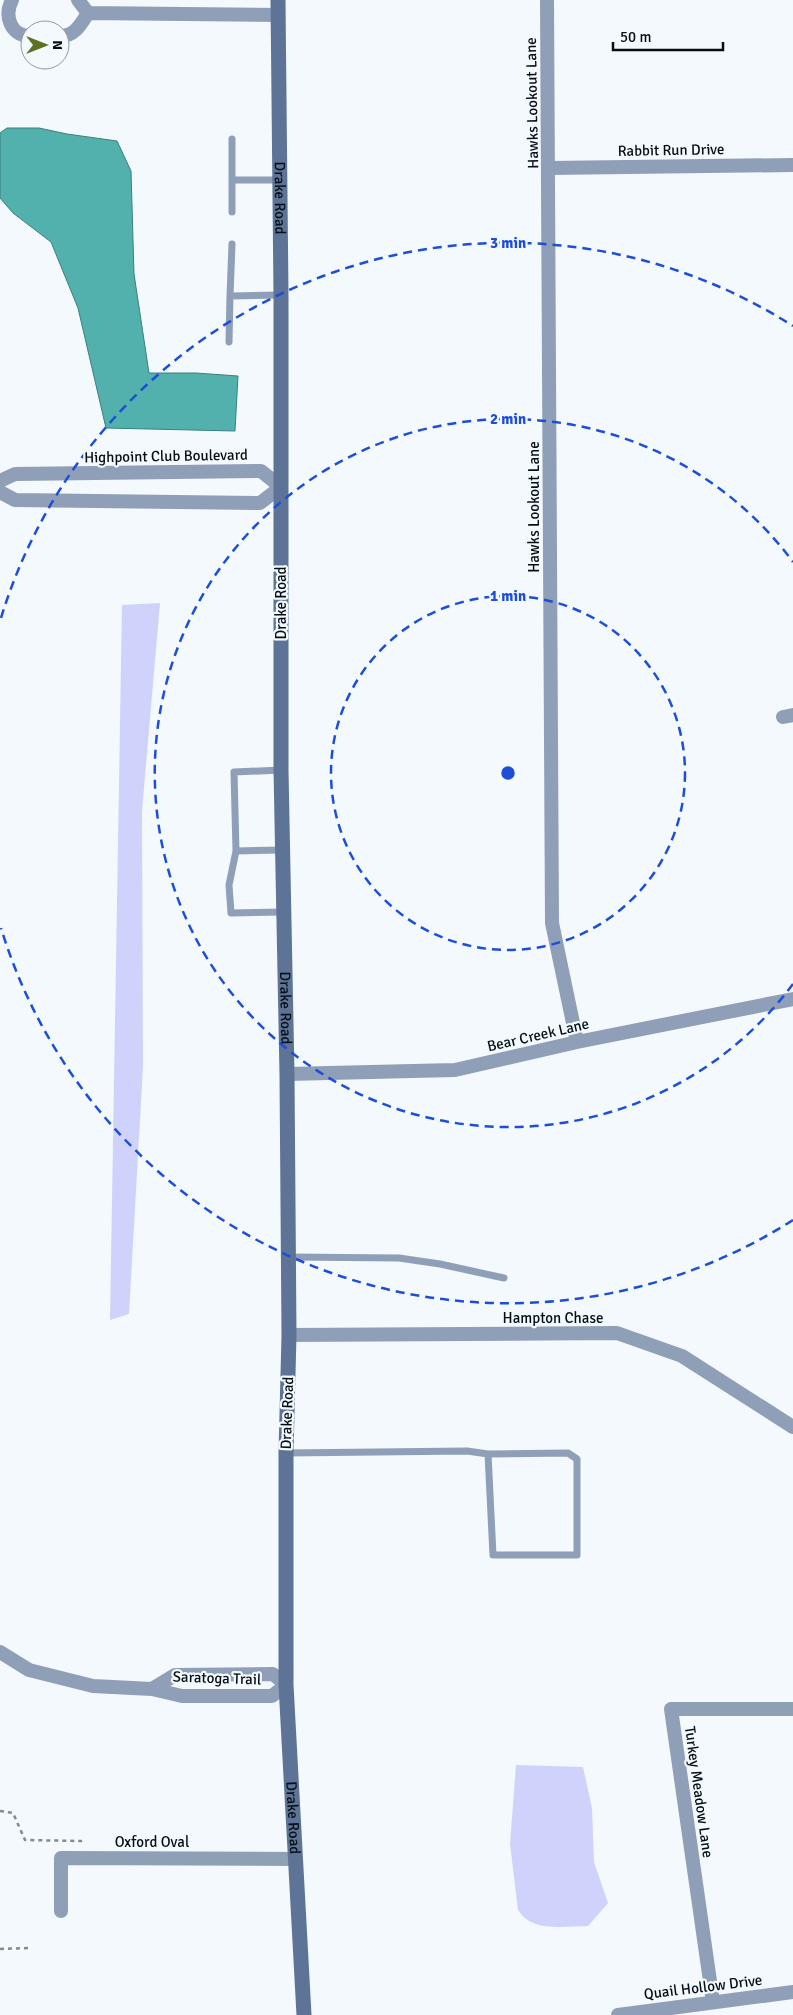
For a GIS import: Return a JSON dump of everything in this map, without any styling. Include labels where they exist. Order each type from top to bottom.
[{"type":"street","points":[[12,0],[8,7],[7,18],[13,29],[20,33]]},
{"type":"street","points":[[78,0],[88,13]]},
{"type":"street","name":"Hawks Lookout Lane","points":[[547,0],[552,923],[577,1042]]},
{"type":"street","points":[[88,13],[278,7]]},
{"type":"street","name":"Drake Road","points":[[278,7],[281,295],[281,770],[287,1074],[289,1335],[286,1453],[286,1685],[304,2015]]},
{"type":"street","points":[[70,33],[79,28],[88,13]]},
{"type":"street","name":"Rabbit Run Drive","points":[[549,168],[793,165]]},
{"type":"street","name":"Highpoint Club Boulevard","points":[[0,481],[15,474],[260,471],[281,487]]},
{"type":"street","points":[[0,492],[15,500],[260,502],[281,487]]},
{"type":"street","name":"Bear Creek Lane","points":[[287,1074],[455,1070],[577,1042],[793,999]]},
{"type":"street","name":"Hampton Chase","points":[[289,1335],[617,1333],[682,1356],[793,1427]]},
{"type":"street","name":"Saratoga Trail","points":[[0,1652],[29,1670],[93,1686],[152,1689],[182,1696],[272,1696],[286,1685],[272,1674],[175,1675],[152,1689]]},
{"type":"street","name":"Turkey Meadow Lane","points":[[713,2002],[671,1708],[793,1708]]},
{"type":"street","name":"Oxford Oval","points":[[61,1911],[61,1858],[295,1859]]},
{"type":"street","name":"Quail Hollow Drive","points":[[618,2015],[793,1992]]},
{"type":"lane","points":[[232,139],[232,212]]},
{"type":"lane","points":[[232,180],[279,180]]},
{"type":"lane","points":[[229,342],[232,244]]},
{"type":"lane","points":[[230,296],[281,295]]},
{"type":"lane","points":[[281,770],[234,772],[236,851],[229,885],[231,913],[284,912]]},
{"type":"lane","points":[[236,851],[283,850]]},
{"type":"lane","points":[[288,1257],[399,1258],[440,1264],[504,1278]]},
{"type":"lane","points":[[286,1453],[467,1451],[488,1454],[568,1453],[577,1459],[577,1555],[493,1555],[488,1454]]},
{"type":"path","points":[[0,1811],[13,1813],[25,1840],[81,1841],[81,1858]]},
{"type":"path","points":[[0,1949],[31,1948]]},
{"type":"shaded area","points":[[7,128],[39,128],[117,141],[131,171],[134,274],[149,373],[196,373],[238,376],[235,431],[106,428],[78,308],[51,242],[13,213],[0,198],[0,133]]},
{"type":"shaded area","points":[[160,603],[142,811],[143,1066],[129,1314],[110,1320],[122,605]]},
{"type":"shaded area","points":[[516,1765],[583,1767],[592,1808],[594,1862],[608,1903],[588,1926],[550,1927],[540,1925],[524,1917],[518,1910],[510,1844]]}]
